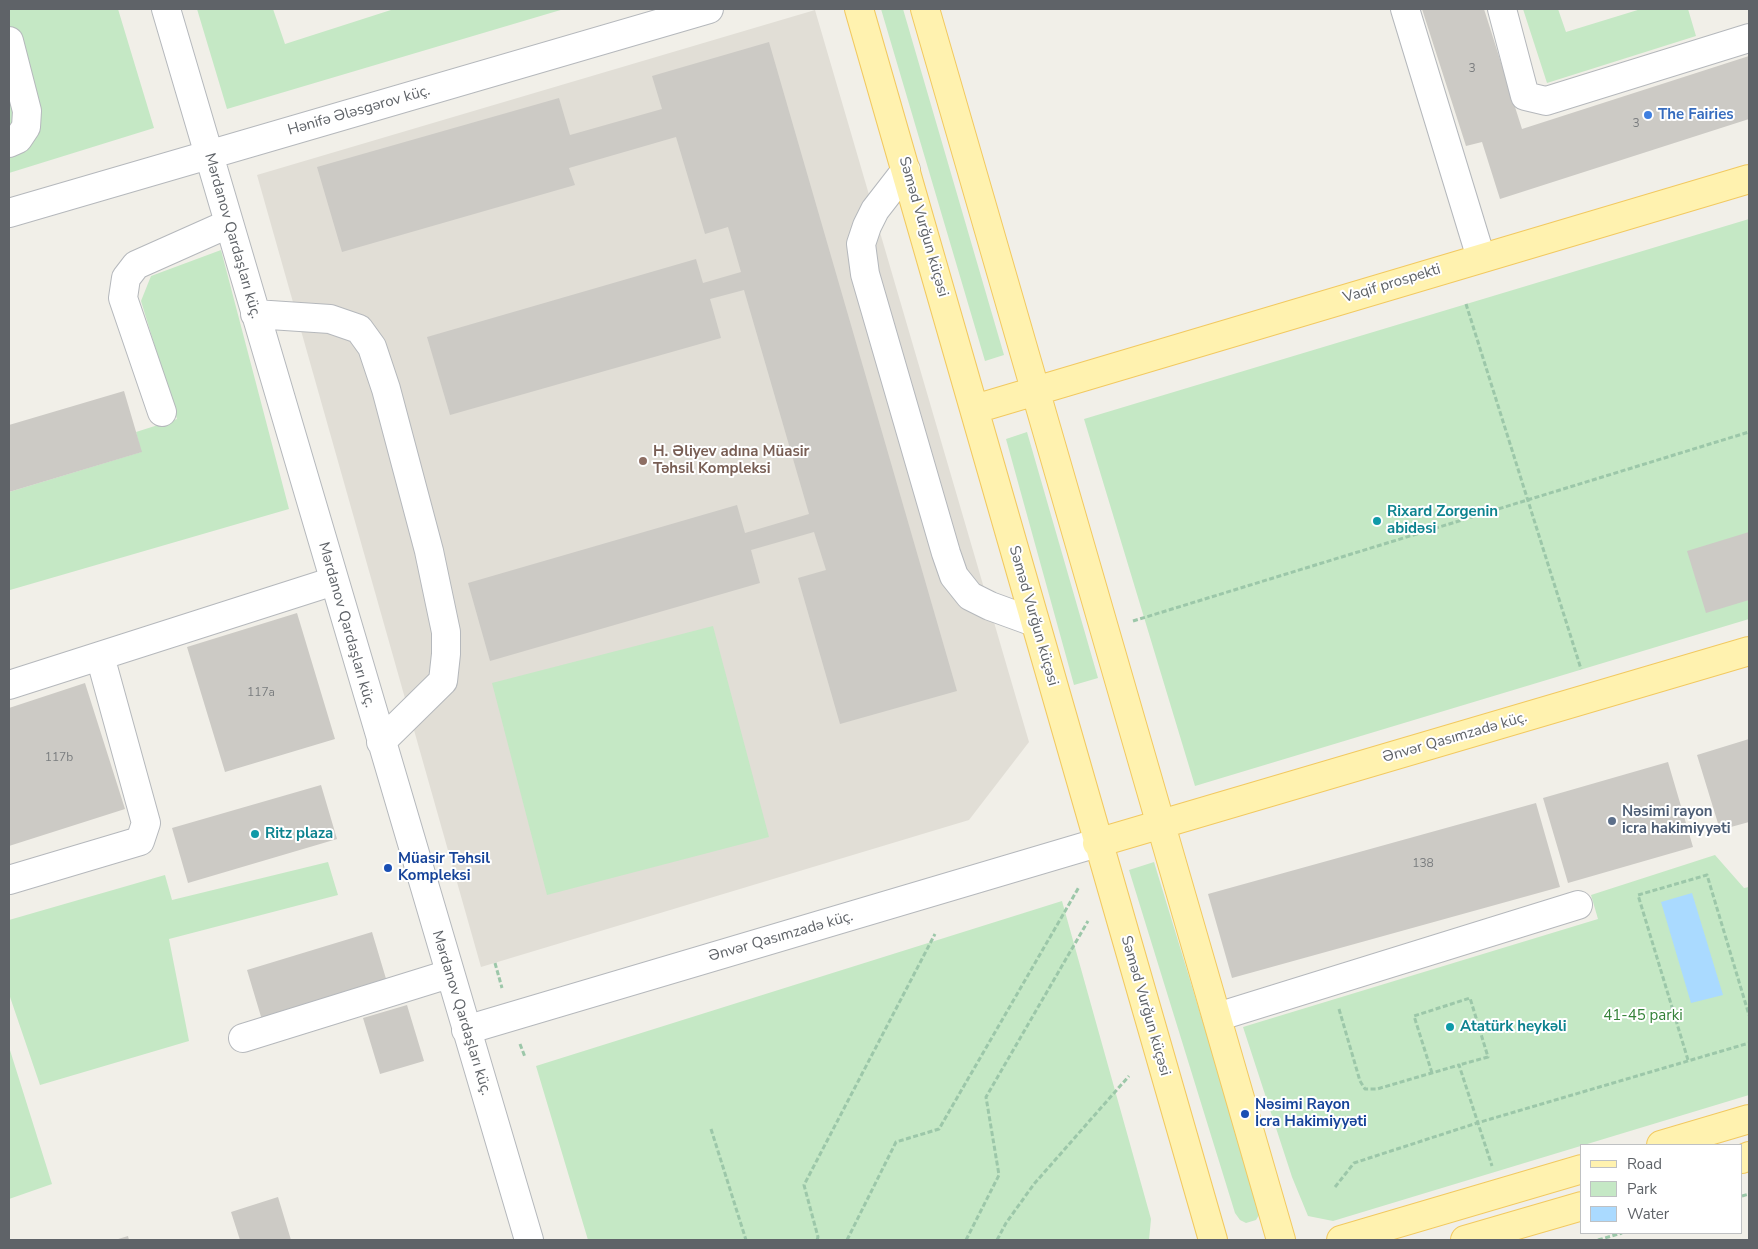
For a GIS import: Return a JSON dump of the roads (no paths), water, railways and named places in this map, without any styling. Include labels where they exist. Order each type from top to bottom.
[{"type":"main road","name":"Səməd Vurğun küçəsi","points":[[859,9],[1210,1232]]},
{"type":"main road","points":[[925,9],[1281,1240]]},
{"type":"main road","name":"Vaqif prospekti","points":[[975,409],[1749,179]]},
{"type":"main road","name":"Ənvər Qasımzadə küç.","points":[[1097,843],[1749,651]]},
{"type":"main road","points":[[1664,1144],[1749,1119]]},
{"type":"main road","points":[[1345,1239],[1580,1170]]},
{"type":"main road","points":[[1464,1240],[1580,1207]]},
{"type":"street","name":"Mərdanov Qardaşları küç.","points":[[166,9],[529,1240]]},
{"type":"street","name":"Hənifə Ələsgərov küç.","points":[[9,214],[709,9]]},
{"type":"street","points":[[1405,9],[1481,258]]},
{"type":"street","points":[[1502,9],[1525,96],[1546,101],[1749,38]]},
{"type":"street","points":[[9,41],[26,111],[26,127],[18,140],[9,143]]},
{"type":"street","points":[[906,170],[875,210],[867,226],[861,244],[865,274],[954,576],[970,596],[990,606],[1034,622]]},
{"type":"street","points":[[162,412],[123,298],[126,278],[136,264],[228,224]]},
{"type":"street","points":[[255,314],[330,318],[359,329],[372,347],[386,389],[429,551],[446,632],[446,654],[443,681],[381,742]]},
{"type":"street","points":[[9,685],[334,582]]},
{"type":"street","points":[[9,880],[140,841],[146,823],[100,656]]},
{"type":"street","name":"Ənvər Qasımzadə küç.","points":[[466,1030],[1097,843]]},
{"type":"street","points":[[1217,1017],[1332,983],[1578,905]]},
{"type":"street","points":[[243,1038],[449,974]]},
{"type":"water","points":[[1692,893],[1723,995],[1691,1003],[1661,902]]},
{"type":"place","name":"The Fairies","points":[[1648,115]]},
{"type":"place","name":"H. Əliyev adına Müasir Təhsil Kompleksi","points":[[643,461]]},
{"type":"place","name":"Rixard Zorgenin abidəsi","points":[[1377,521]]},
{"type":"place","name":"Nəsimi rayon icra hakimiyyəti","points":[[1612,821]]},
{"type":"place","name":"Ritz plaza","points":[[255,834]]},
{"type":"place","name":"Müasir Təhsil Kompleksi","points":[[388,868]]},
{"type":"place","name":"Atatürk heykəli","points":[[1450,1027]]},
{"type":"place","name":"Nəsimi Rayon İcra Hakimiyyəti","points":[[1245,1114]]},
{"type":"park label","name":"41-45 parki","points":[[1643,1016]]}]
